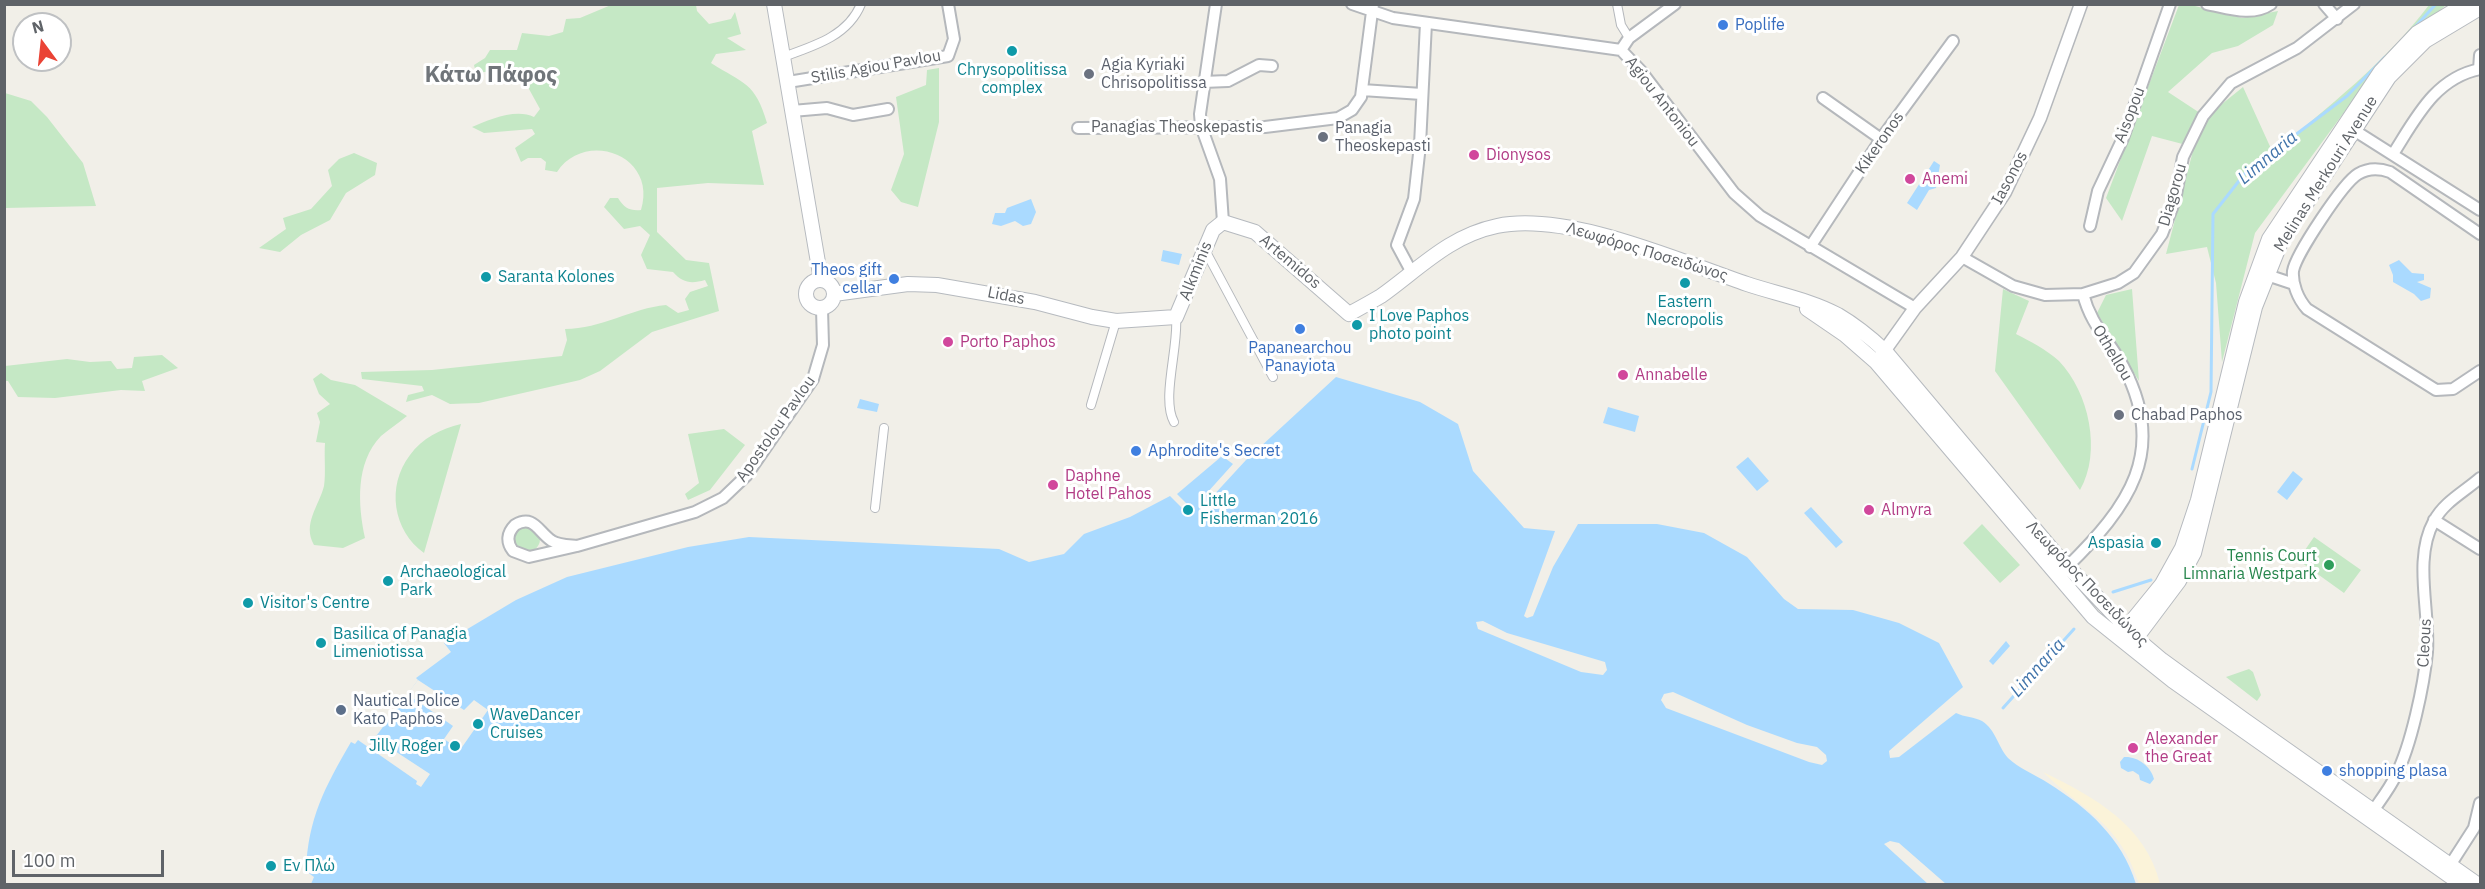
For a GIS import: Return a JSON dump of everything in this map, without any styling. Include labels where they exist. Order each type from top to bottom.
[{"type":"main road","points":[[774,4],[821,280]]},
{"type":"main road","name":"Melinas Merkouri Avenue","points":[[2117,639],[2131,638],[2179,581],[2194,553],[2255,307],[2266,275],[2288,230],[2381,70],[2404,45],[2434,21],[2465,4]]},
{"type":"main road","name":"Melinas Merkouri Avenue","points":[[2131,638],[2180,554],[2189,531],[2246,302],[2263,253],[2277,226],[2348,126],[2389,77],[2412,53],[2440,31],[2481,8]]},
{"type":"main road","name":"Alkminis","points":[[1176,317],[1213,230],[1223,222]]},
{"type":"main road","name":"Artemidos","points":[[1223,222],[1255,232],[1349,314]]},
{"type":"main road","name":"Λεωφόρος Ποσειδώνος","points":[[1349,314],[1381,295],[1410,271],[1468,235],[1496,226],[1532,222],[1583,231],[1836,314],[1877,353],[2131,638],[2448,869],[2477,885]]},
{"type":"main road","points":[[821,280],[829,283],[834,294],[831,303],[822,309],[810,305],[805,295],[810,284],[821,280]]},
{"type":"main road","name":"Lidas","points":[[834,294],[908,284],[937,285],[1012,297],[1116,321],[1176,317]]},
{"type":"main road","name":"Λεωφόρος Ποσειδώνος","points":[[1877,353],[2070,594],[2117,639]]},
{"type":"main road","name":"Λεωφόρος Ποσειδώνος","points":[[2448,869],[2461,885]]},
{"type":"street","points":[[783,57],[843,31],[853,21],[861,4]]},
{"type":"street","name":"Stilis Agiou Pavlou","points":[[788,82],[948,56],[954,39],[948,4]]},
{"type":"street","points":[[1216,4],[1203,81],[1201,126],[1220,179],[1223,222]]},
{"type":"street","points":[[1617,4],[1621,25],[1629,38]]},
{"type":"street","points":[[1621,50],[1629,38],[1675,4]]},
{"type":"street","name":"Iasonos","points":[[1877,353],[1962,257],[2017,170],[2040,118],[2081,4]]},
{"type":"street","name":"Aisopou","points":[[2090,226],[2098,191],[2122,138],[2170,4]]},
{"type":"street","points":[[2208,4],[2258,11],[2271,4]]},
{"type":"street","points":[[2324,4],[2337,19]]},
{"type":"street","name":"Diagorou","points":[[1962,257],[2013,286],[2045,295],[2083,294],[2118,283],[2134,273],[2144,263],[2165,225],[2175,200],[2183,157],[2202,117],[2230,83],[2297,48],[2354,4]]},
{"type":"street","name":"Agiou Antoniou","points":[[1356,6],[1426,23],[1621,50],[1641,71],[1734,193],[1760,216],[1915,308]]},
{"type":"street","name":"Panagias Theoskepastis","points":[[1078,128],[1265,127],[1338,118],[1352,110],[1362,90],[1372,9]]},
{"type":"street","points":[[1410,271],[1397,245],[1414,199],[1426,23]]},
{"type":"street","name":"Kikeronos","points":[[1810,247],[1881,139],[1953,41]]},
{"type":"street","points":[[2393,153],[2436,92],[2454,78],[2480,69],[2481,54]]},
{"type":"street","points":[[1203,81],[1228,81],[1259,65],[1272,66]]},
{"type":"street","points":[[1362,90],[1422,94]]},
{"type":"street","points":[[1823,99],[1881,139]]},
{"type":"street","points":[[792,111],[827,108],[854,115],[888,109]]},
{"type":"street","points":[[2348,126],[2481,210]]},
{"type":"street","points":[[2481,234],[2382,169],[2374,169],[2357,174],[2346,184],[2295,262],[2294,284],[2307,309],[2428,387],[2452,389],[2481,370]]},
{"type":"street","points":[[2411,188],[2421,172]]},
{"type":"street","points":[[1205,250],[1273,377]]},
{"type":"street","points":[[2266,275],[2294,284]]},
{"type":"street","name":"Othellou","points":[[2067,567],[2109,524],[2123,504],[2134,484],[2141,454],[2140,416],[2134,392],[2122,365],[2089,316],[2083,294]]},
{"type":"street","name":"Apostolou Pavlou","points":[[534,555],[576,546],[694,512],[723,498],[746,476],[813,379],[823,345],[822,309]]},
{"type":"street","name":"Alkminis","points":[[1174,422],[1169,406],[1177,333],[1176,317]]},
{"type":"street","points":[[1091,405],[1116,321]]},
{"type":"street","points":[[875,508],[885,428]]},
{"type":"street","name":"Cleous","points":[[2371,814],[2401,764],[2422,684],[2427,651],[2425,544],[2434,520],[2450,502],[2481,478]]},
{"type":"street","points":[[2434,520],[2481,549]]},
{"type":"street","points":[[542,532],[543,545],[534,555],[526,557],[515,554],[510,547],[508,535],[515,525],[526,521],[534,523],[557,544],[576,546]]},
{"type":"street","points":[[2448,869],[2474,828],[2481,803]]},
{"type":"green space","points":[[611,5],[696,5],[697,11],[709,24],[731,19],[735,12],[741,34],[727,38],[746,50],[716,54],[711,63],[747,86],[758,99],[763,110],[767,123],[752,131],[764,185],[708,183],[657,188],[657,232],[686,260],[709,263],[719,311],[652,332],[600,371],[580,380],[479,403],[450,404],[432,395],[406,402],[408,395],[424,391],[422,386],[362,379],[361,372],[432,370],[562,356],[567,340],[565,329],[591,326],[641,310],[666,305],[678,313],[689,310],[685,299],[690,292],[708,286],[705,280],[688,282],[673,272],[647,269],[641,255],[650,235],[640,226],[624,229],[604,207],[610,198],[618,198],[628,208],[641,210],[643,191],[639,175],[629,162],[616,154],[600,151],[584,152],[569,159],[557,172],[545,170],[546,162],[541,158],[528,158],[521,162],[515,148],[535,134],[532,129],[484,133],[472,127],[511,114],[534,117],[540,109],[524,80],[510,69],[476,73],[474,65],[485,58],[490,50],[517,50],[522,33],[549,36],[563,32],[566,19],[580,18]]},
{"type":"green space","points":[[2179,5],[2191,5],[2242,18],[2278,11],[2273,25],[2238,46],[2212,53],[2168,92],[2206,117],[2243,87],[2273,153],[2375,65],[2429,5],[2446,5],[2382,61],[2255,233],[2222,362],[2216,283],[2207,247],[2166,254],[2194,147],[2152,136],[2122,221],[2106,198]]},
{"type":"green space","points":[[939,68],[939,122],[918,207],[901,202],[891,190],[904,154],[896,97],[926,85],[927,70]]},
{"type":"green space","points":[[5,93],[31,101],[47,117],[83,163],[96,206],[5,208]]},
{"type":"green space","points":[[354,153],[377,163],[375,175],[346,193],[330,220],[301,235],[280,252],[259,248],[286,229],[283,218],[311,209],[332,186],[328,170],[339,159]]},
{"type":"green space","points":[[2003,289],[2029,301],[2016,334],[2044,349],[2059,361],[2078,389],[2085,405],[2091,441],[2090,458],[2087,475],[2080,490],[1995,371]]},
{"type":"green space","points":[[2132,289],[2139,381],[2097,313],[2106,295]]},
{"type":"green space","points":[[162,355],[178,368],[142,381],[145,391],[121,390],[55,398],[18,397],[8,381],[5,381],[5,366],[67,359],[90,362],[111,361],[117,369],[132,368],[134,357]]},
{"type":"green space","points":[[321,373],[331,380],[355,385],[407,416],[381,436],[367,459],[363,471],[360,498],[365,538],[343,548],[314,545],[310,530],[325,481],[325,443],[316,442],[320,422],[317,413],[330,404],[319,394],[313,379]]},
{"type":"green space","points":[[461,424],[424,553],[405,533],[400,520],[396,507],[398,480],[402,467],[420,444],[439,432]]},
{"type":"green space","points":[[724,429],[745,445],[710,490],[688,500],[685,494],[699,483],[688,434]]},
{"type":"green space","points":[[1982,524],[2020,565],[2000,583],[1963,543]]},
{"type":"green space","points":[[527,526],[537,529],[540,539],[537,549],[527,552],[517,549],[514,539],[517,529]]},
{"type":"green space","name":"Tennis Court Limnaria Westpark","points":[[2314,537],[2361,570],[2344,593],[2298,560]]},
{"type":"green space","points":[[2249,669],[2253,672],[2261,695],[2257,701],[2226,677]]},
{"type":"sand","points":[[2043,772],[2099,803],[2130,829],[2143,845],[2153,863],[2160,884],[2139,884],[2122,846],[2111,832]]},
{"type":"water","points":[[1934,161],[1940,165],[1936,188],[1929,190],[1917,210],[1907,203]]},
{"type":"water","points":[[1031,199],[1036,212],[1031,224],[1023,226],[1015,221],[1001,226],[992,224],[995,213],[1005,213],[1007,208]]},
{"type":"water","points":[[1163,250],[1182,254],[1179,265],[1161,261]]},
{"type":"water","points":[[2399,260],[2412,273],[2424,274],[2424,280],[2417,282],[2431,288],[2430,298],[2421,301],[2414,294],[2393,282],[2389,265]]},
{"type":"water","points":[[1336,377],[1420,402],[1458,424],[1473,471],[1524,528],[1555,531],[1524,616],[1527,618],[1533,616],[1553,567],[1578,524],[1657,524],[1704,533],[1747,557],[1784,599],[1798,609],[1853,610],[1899,623],[1939,643],[1963,687],[1889,751],[1890,758],[1899,757],[1956,713],[1982,721],[1991,729],[2012,762],[2063,793],[2102,826],[2122,852],[2136,884],[311,884],[314,877],[306,871],[307,852],[314,819],[333,774],[351,742],[355,744],[358,740],[368,747],[418,680],[416,678],[451,652],[444,643],[516,600],[567,577],[688,547],[749,537],[999,549],[1029,562],[1064,554],[1084,534],[1130,517],[1170,496],[1187,513],[1192,509],[1177,494],[1222,456],[1233,464],[1206,494],[1211,498],[1246,460]]},
{"type":"water","points":[[860,399],[879,404],[877,412],[857,408]]},
{"type":"water","points":[[1608,407],[1639,416],[1635,432],[1603,423]]},
{"type":"water","points":[[1748,457],[1769,481],[1757,491],[1736,467]]},
{"type":"water","points":[[2293,471],[2303,479],[2287,500],[2277,492]]},
{"type":"water","points":[[1811,507],[1843,542],[1836,548],[1804,513]]},
{"type":"water","points":[[2006,641],[2010,646],[1993,665],[1989,661]]},
{"type":"water","points":[[2124,757],[2134,758],[2147,766],[2154,779],[2150,784],[2140,780],[2139,775],[2133,771],[2128,772],[2121,768],[2120,762]]},
{"type":"pier","points":[[1483,621],[1507,633],[1605,662],[1607,670],[1603,675],[1581,672],[1478,629],[1476,622]]},
{"type":"pier","points":[[418,680],[464,710],[474,700],[488,710],[460,750],[444,739],[453,726],[407,694]]},
{"type":"pier","points":[[1673,692],[1747,725],[1797,743],[1817,747],[1826,755],[1827,761],[1822,765],[1809,762],[1666,708],[1661,700],[1664,694]]},
{"type":"pier","points":[[375,738],[430,774],[421,787],[416,784],[417,781],[368,747]]},
{"type":"pier","points":[[1890,841],[1899,843],[1946,884],[1928,884],[1884,844]]},
{"type":"waterway","name":"Limnaria","points":[[2415,27],[2436,4]]},
{"type":"waterway","name":"Limnaria","points":[[2192,469],[2211,392],[2213,214],[2246,172],[2347,96],[2385,57]]},
{"type":"waterway","name":"Limnaria","points":[[2113,592],[2151,580]]},
{"type":"waterway","name":"Limnaria","points":[[2003,708],[2074,629]]},
{"type":"place","name":"Poplife","points":[[1723,25]]},
{"type":"place","name":"Chrysopolitissa complex","points":[[1012,51]]},
{"type":"place","name":"Agia Kyriaki Chrisopolitissa","points":[[1089,74]]},
{"type":"place","name":"Panagia Theoskepasti","points":[[1323,137]]},
{"type":"place","name":"Dionysos","points":[[1474,155]]},
{"type":"place","name":"Anemi","points":[[1910,179]]},
{"type":"place","name":"Saranta Kolones","points":[[486,277]]},
{"type":"place","name":"Theos gift cellar","points":[[894,279]]},
{"type":"place","name":"Eastern Necropolis","points":[[1685,283]]},
{"type":"place","name":"I Love Paphos photo point","points":[[1357,325]]},
{"type":"place","name":"Papanearchou Panayiota","points":[[1300,329]]},
{"type":"place","name":"Porto Paphos","points":[[948,342]]},
{"type":"place","name":"Annabelle","points":[[1623,375]]},
{"type":"place","name":"Chabad Paphos","points":[[2119,415]]},
{"type":"place","name":"Aphrodite's Secret","points":[[1136,451]]},
{"type":"place","name":"Daphne Hotel Pahos","points":[[1053,485]]},
{"type":"place","name":"Little Fisherman 2016","points":[[1188,510]]},
{"type":"place","name":"Almyra","points":[[1869,510]]},
{"type":"place","name":"Aspasia","points":[[2156,543]]},
{"type":"place","name":"Tennis Court Limnaria Westpark","points":[[2329,565]]},
{"type":"place","name":"Archaeological Park","points":[[388,581]]},
{"type":"place","name":"Visitor's Centre","points":[[248,603]]},
{"type":"place","name":"Basilica of Panagia Limeniotissa","points":[[321,643]]},
{"type":"place","name":"Nautical Police Kato Paphos","points":[[341,710]]},
{"type":"place","name":"WaveDancer Cruises","points":[[478,724]]},
{"type":"place","name":"Jilly Roger","points":[[455,746]]},
{"type":"place","name":"Alexander the Great","points":[[2133,748]]},
{"type":"place","name":"shopping plasa","points":[[2327,771]]},
{"type":"place","name":"Εν Πλώ","points":[[271,866]]},
{"type":"district","name":"Κάτω Πάφος","points":[[491,76]]}]
